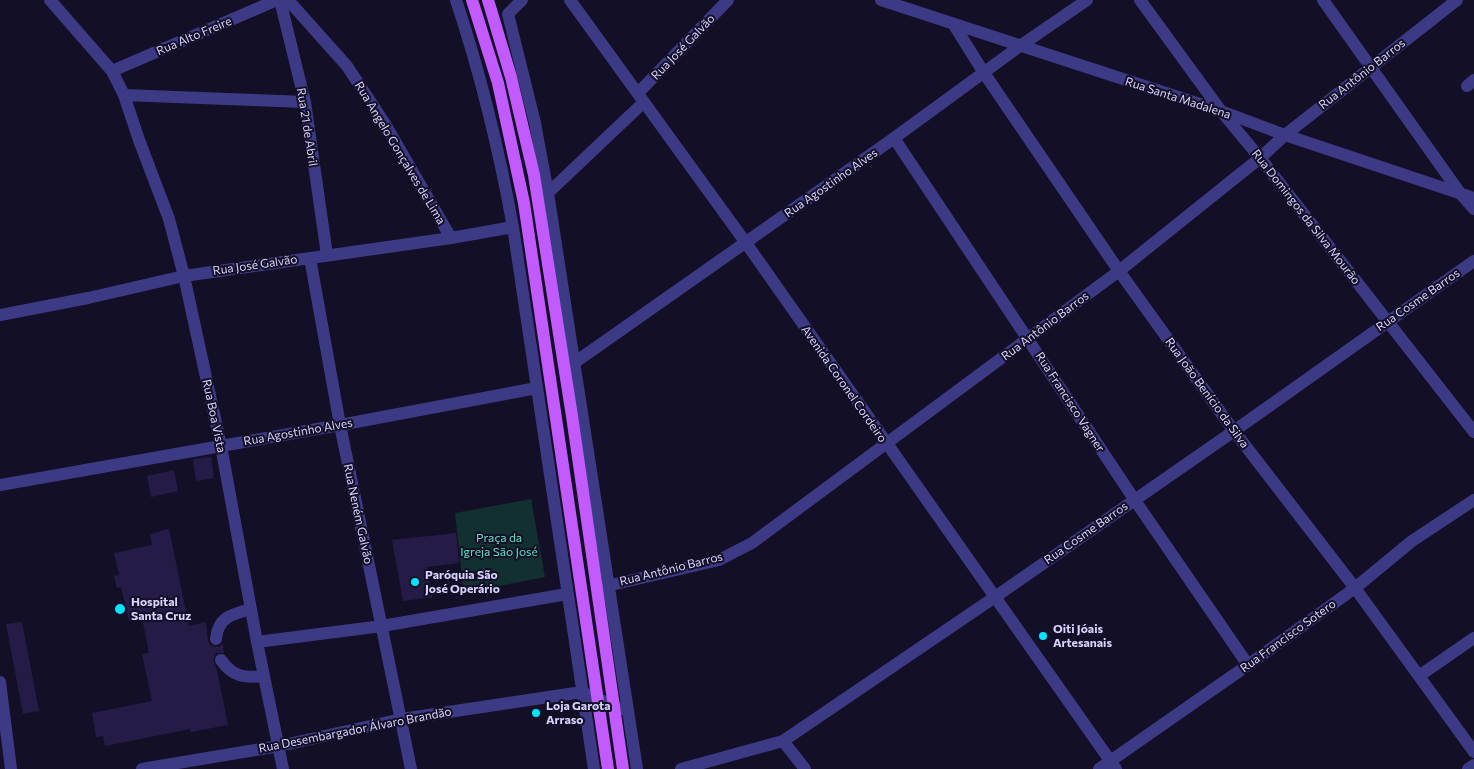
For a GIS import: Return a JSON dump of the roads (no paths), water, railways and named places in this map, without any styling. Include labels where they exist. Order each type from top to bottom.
[{"type":"main road","points":[[472,0],[498,83],[524,203],[608,769]]},
{"type":"main road","points":[[488,0],[517,74],[572,416],[604,586],[613,705],[623,769]]},
{"type":"main road","points":[[555,419],[572,416]]},
{"type":"street","name":"Rua Boa Vista","points":[[50,0],[112,71],[124,95],[169,219],[184,276],[221,446],[257,642],[283,769]]},
{"type":"street","name":"Rua Alto Freire","points":[[112,71],[278,0]]},
{"type":"street","name":"Rua 21 de Abril","points":[[278,0],[305,102],[327,255]]},
{"type":"street","name":"Rua Angelo Gonçalves de Lima","points":[[288,0],[347,66],[385,124],[451,238]]},
{"type":"street","points":[[456,0],[484,89],[513,227],[594,769]]},
{"type":"street","points":[[522,0],[508,14],[517,74],[535,123],[548,193],[574,363],[604,586],[637,769]]},
{"type":"street","name":"Avenida Coronel Cordeiro","points":[[570,0],[746,243],[1113,765]]},
{"type":"street","name":"Rua José Galvão","points":[[548,193],[641,97],[728,0]]},
{"type":"street","name":"Rua Santa Madalena","points":[[881,0],[1221,111],[1285,135],[1474,198]]},
{"type":"street","name":"Rua Agostinho Alves","points":[[574,363],[1087,0]]},
{"type":"street","name":"Rua Domingos da Silva Mourão","points":[[1140,0],[1221,111],[1260,158],[1474,432]]},
{"type":"street","points":[[1323,0],[1460,193],[1474,209]]},
{"type":"street","name":"Rua Antônio Barros","points":[[604,586],[719,560],[752,543],[1119,271],[1260,158],[1285,135],[1457,0]]},
{"type":"street","name":"Rua João Benício da Silva","points":[[954,25],[984,73],[1119,271],[1234,431],[1355,588],[1474,752]]},
{"type":"street","points":[[484,89],[517,74]]},
{"type":"street","points":[[124,95],[305,102]]},
{"type":"street","name":"Rua Francisco Vagner","points":[[894,138],[1134,499],[1248,665]]},
{"type":"street","name":"Rua José Galvão","points":[[0,315],[88,298],[184,276],[451,238],[513,227]]},
{"type":"street","name":"Rua Neném Galvão","points":[[310,258],[340,425],[412,769]]},
{"type":"street","name":"Rua Cosme Barros","points":[[681,769],[732,763],[783,741],[1234,431],[1474,260]]},
{"type":"street","name":"Rua Agostinho Alves","points":[[0,485],[537,388]]},
{"type":"street","name":"Rua Francisco Sotero","points":[[1098,769],[1113,765],[1355,588],[1412,541],[1474,500]]},
{"type":"street","points":[[257,642],[382,626],[567,594]]},
{"type":"street","points":[[216,639],[217,628],[224,620],[233,614],[251,609]]},
{"type":"street","points":[[1419,676],[1474,638]]},
{"type":"street","points":[[221,660],[228,670],[238,676],[250,678],[264,676]]},
{"type":"street","points":[[0,682],[11,769]]},
{"type":"street","points":[[582,692],[628,712]]},
{"type":"street","name":"Rua Desembargador Álvaro Brandão","points":[[142,769],[279,746],[402,719],[582,692]]},
{"type":"street","points":[[783,741],[805,769]]},
{"type":"street","points":[[1468,769],[1474,765]]},
{"type":"place","name":"Paróquia São José Operário","points":[[415,582]]},
{"type":"place","name":"Hospital Santa Cruz","points":[[120,609]]},
{"type":"place","name":"Oiti Jóais Artesanais","points":[[1043,636]]},
{"type":"place","name":"Loja Garota Arraso","points":[[536,713]]},
{"type":"park label","name":"Praça da Igreja São José","points":[[499,545]]}]
